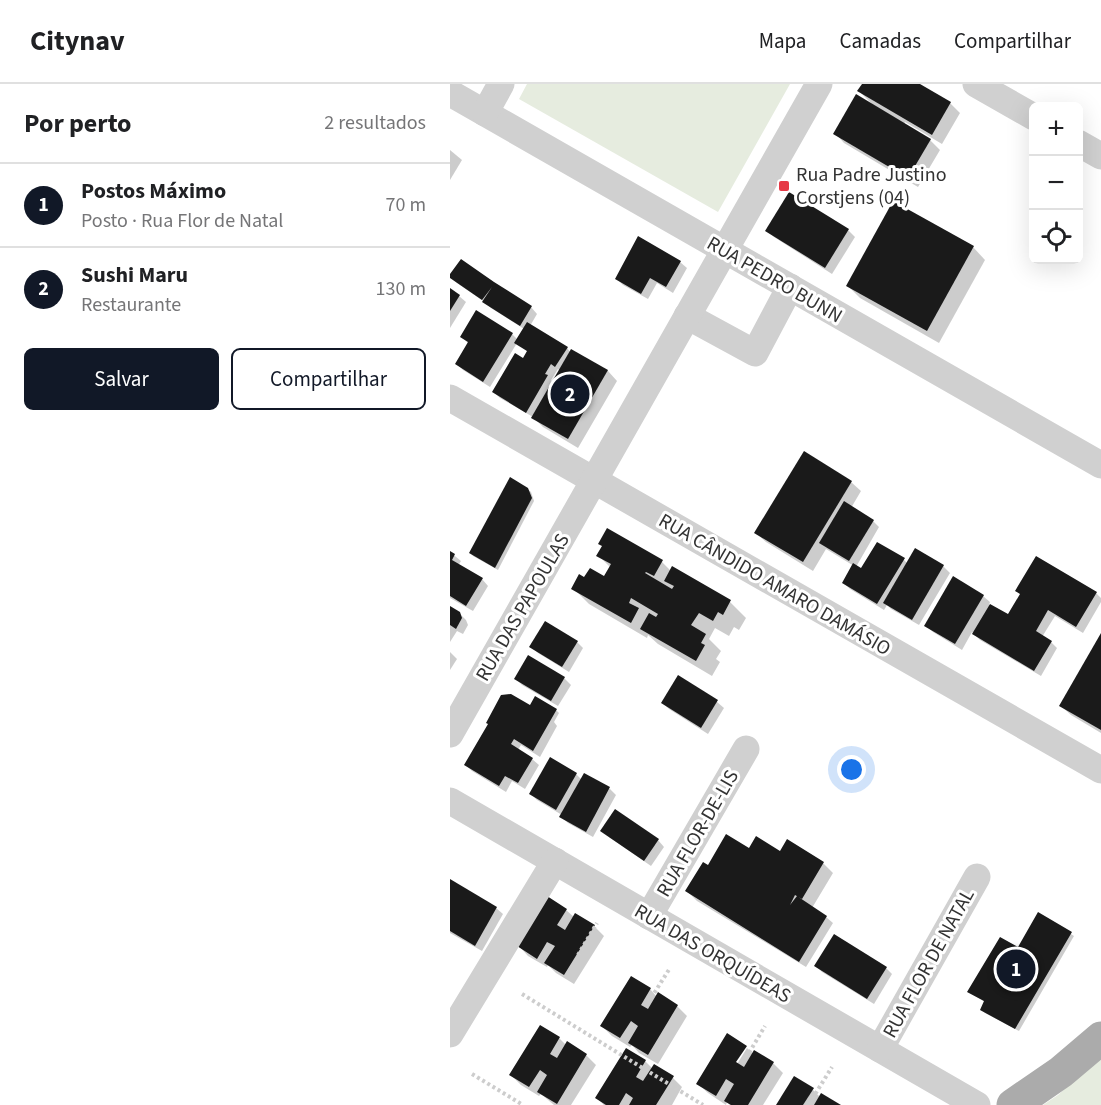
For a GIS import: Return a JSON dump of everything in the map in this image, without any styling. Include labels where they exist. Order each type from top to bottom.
[{"type":"main road","points":[[1013,1105],[1061,1072],[1101,1038]]},
{"type":"street","points":[[485,113],[501,84]]},
{"type":"street","name":"RUA DAS PAPOULAS","points":[[450,734],[819,84]]},
{"type":"street","points":[[976,84],[1029,114]]},
{"type":"street","name":"RUA PEDRO BUNN","points":[[450,93],[1101,465]]},
{"type":"street","points":[[1083,146],[1101,156]]},
{"type":"street","points":[[687,316],[755,353],[790,287]]},
{"type":"street","name":"RUA CÂNDIDO AMARO DAMÁSIO","points":[[450,398],[1101,770]]},
{"type":"street","name":"RUA FLOR-DE-LIS","points":[[649,916],[746,749]]},
{"type":"street","name":"RUA DAS ORQUÍDEAS","points":[[450,801],[977,1105]]},
{"type":"street","points":[[450,1034],[555,861]]},
{"type":"street","name":"RUA FLOR DE NATAL","points":[[880,1049],[977,877]]},
{"type":"path","points":[[578,955],[597,923]]},
{"type":"path","points":[[648,1003],[670,968]]},
{"type":"path","points":[[522,994],[703,1105]]},
{"type":"path","points":[[743,1063],[765,1026]]},
{"type":"path","points":[[809,1104],[831,1067]]},
{"type":"path","points":[[472,1074],[523,1105]]},
{"type":"path","points":[[688,1105],[692,1098]]},
{"type":"shaded area","points":[[527,84],[790,84],[718,212],[519,99]]},
{"type":"shaded area","points":[[1101,1056],[1101,1105],[1043,1105],[1058,1095]]},
{"type":"building","points":[[862,84],[920,84],[951,102],[932,135],[857,91]]},
{"type":"building","points":[[856,94],[931,139],[908,178],[833,134]]},
{"type":"building","points":[[789,192],[849,229],[825,268],[765,231]]},
{"type":"building","points":[[893,201],[974,246],[927,331],[846,286]]},
{"type":"building","points":[[638,236],[681,261],[666,287],[650,278],[641,294],[615,279]]},
{"type":"building","points":[[461,259],[532,306],[520,326],[482,302],[492,287],[482,300],[450,278],[450,274]]},
{"type":"building","points":[[450,288],[460,295],[450,311]]},
{"type":"building","points":[[476,310],[513,333],[483,382],[455,364],[468,342],[460,337]]},
{"type":"building","points":[[527,322],[568,347],[555,367],[551,364],[545,374],[548,375],[526,413],[492,392],[515,353],[523,358],[527,351],[514,343]]},
{"type":"building","points":[[571,349],[608,370],[568,439],[531,418]]},
{"type":"building","points":[[804,451],[852,481],[803,562],[754,533]]},
{"type":"building","points":[[510,477],[528,488],[532,498],[495,568],[469,553]]},
{"type":"building","points":[[844,501],[874,520],[849,561],[819,543]]},
{"type":"building","points":[[607,528],[663,560],[654,576],[645,573],[672,589],[674,586],[664,581],[672,566],[731,600],[723,615],[718,612],[713,621],[699,613],[691,625],[706,634],[701,643],[705,645],[696,661],[640,629],[649,613],[656,617],[658,614],[631,598],[629,603],[639,608],[631,623],[571,589],[579,574],[584,577],[590,568],[604,576],[611,564],[596,556],[602,546],[598,544]]},
{"type":"building","points":[[877,542],[905,558],[877,604],[842,583],[853,563],[861,568]]},
{"type":"building","points":[[915,548],[944,565],[912,620],[883,603]]},
{"type":"building","points":[[450,551],[455,554],[452,560],[483,578],[466,606],[450,596]]},
{"type":"building","points":[[1036,556],[1097,592],[1076,627],[1048,610],[1036,631],[1052,641],[1034,671],[972,634],[990,604],[1008,614],[1020,594],[1015,591]]},
{"type":"building","points":[[953,576],[984,595],[955,644],[924,626]]},
{"type":"building","points":[[450,606],[460,612],[462,618],[456,629],[450,625]]},
{"type":"building","points":[[545,621],[578,641],[562,667],[529,647]]},
{"type":"building","points":[[1101,633],[1101,730],[1059,706]]},
{"type":"building","points":[[528,655],[565,677],[551,701],[514,679]]},
{"type":"building","points":[[678,675],[718,700],[701,728],[661,703]]},
{"type":"building","points":[[511,694],[530,705],[535,696],[557,709],[533,751],[514,739],[511,744],[533,758],[518,783],[505,776],[499,786],[464,765],[488,724],[486,723],[501,695]]},
{"type":"building","points":[[550,757],[577,773],[556,810],[529,794]]},
{"type":"building","points":[[584,773],[610,787],[586,832],[559,817]]},
{"type":"building","points":[[615,809],[659,839],[644,861],[600,831]]},
{"type":"building","points":[[726,834],[749,848],[756,836],[780,851],[787,839],[824,862],[802,899],[798,897],[827,916],[799,962],[685,891],[703,862],[708,865]]},
{"type":"building","points":[[450,879],[497,907],[475,946],[450,931]]},
{"type":"building","points":[[547,896],[567,909],[557,925],[565,930],[575,913],[595,925],[564,975],[544,963],[555,946],[547,942],[537,959],[517,946]]},
{"type":"building","points":[[1038,912],[1072,932],[1015,1029],[980,1010],[984,1001],[967,992],[1000,937],[1018,947]]},
{"type":"building","points":[[834,934],[887,967],[867,999],[814,966]]},
{"type":"building","points":[[631,976],[651,988],[641,1005],[648,1009],[658,992],[678,1005],[648,1055],[628,1043],[638,1026],[631,1021],[620,1038],[600,1026]]},
{"type":"building","points":[[540,1025],[560,1037],[550,1054],[557,1058],[567,1041],[587,1054],[557,1104],[537,1092],[547,1075],[540,1070],[529,1087],[509,1075]]},
{"type":"building","points":[[727,1033],[747,1046],[736,1062],[744,1067],[754,1050],[774,1062],[748,1105],[731,1105],[724,1101],[734,1084],[726,1079],[716,1096],[696,1084]]},
{"type":"building","points":[[626,1048],[646,1060],[636,1077],[643,1081],[654,1064],[674,1076],[656,1105],[629,1105],[633,1098],[626,1093],[619,1105],[606,1105],[595,1098]]},
{"type":"building","points":[[794,1076],[814,1088],[803,1105],[776,1105]]},
{"type":"building","points":[[821,1093],[841,1105],[814,1105]]},
{"type":"place","name":"Rua Padre Justino Corstjens (04)","points":[[784,186]]},
{"type":"place","name":"Sushi Maru","points":[[570,394]]},
{"type":"place","name":"Postos Máximo","points":[[1016,969]]}]
